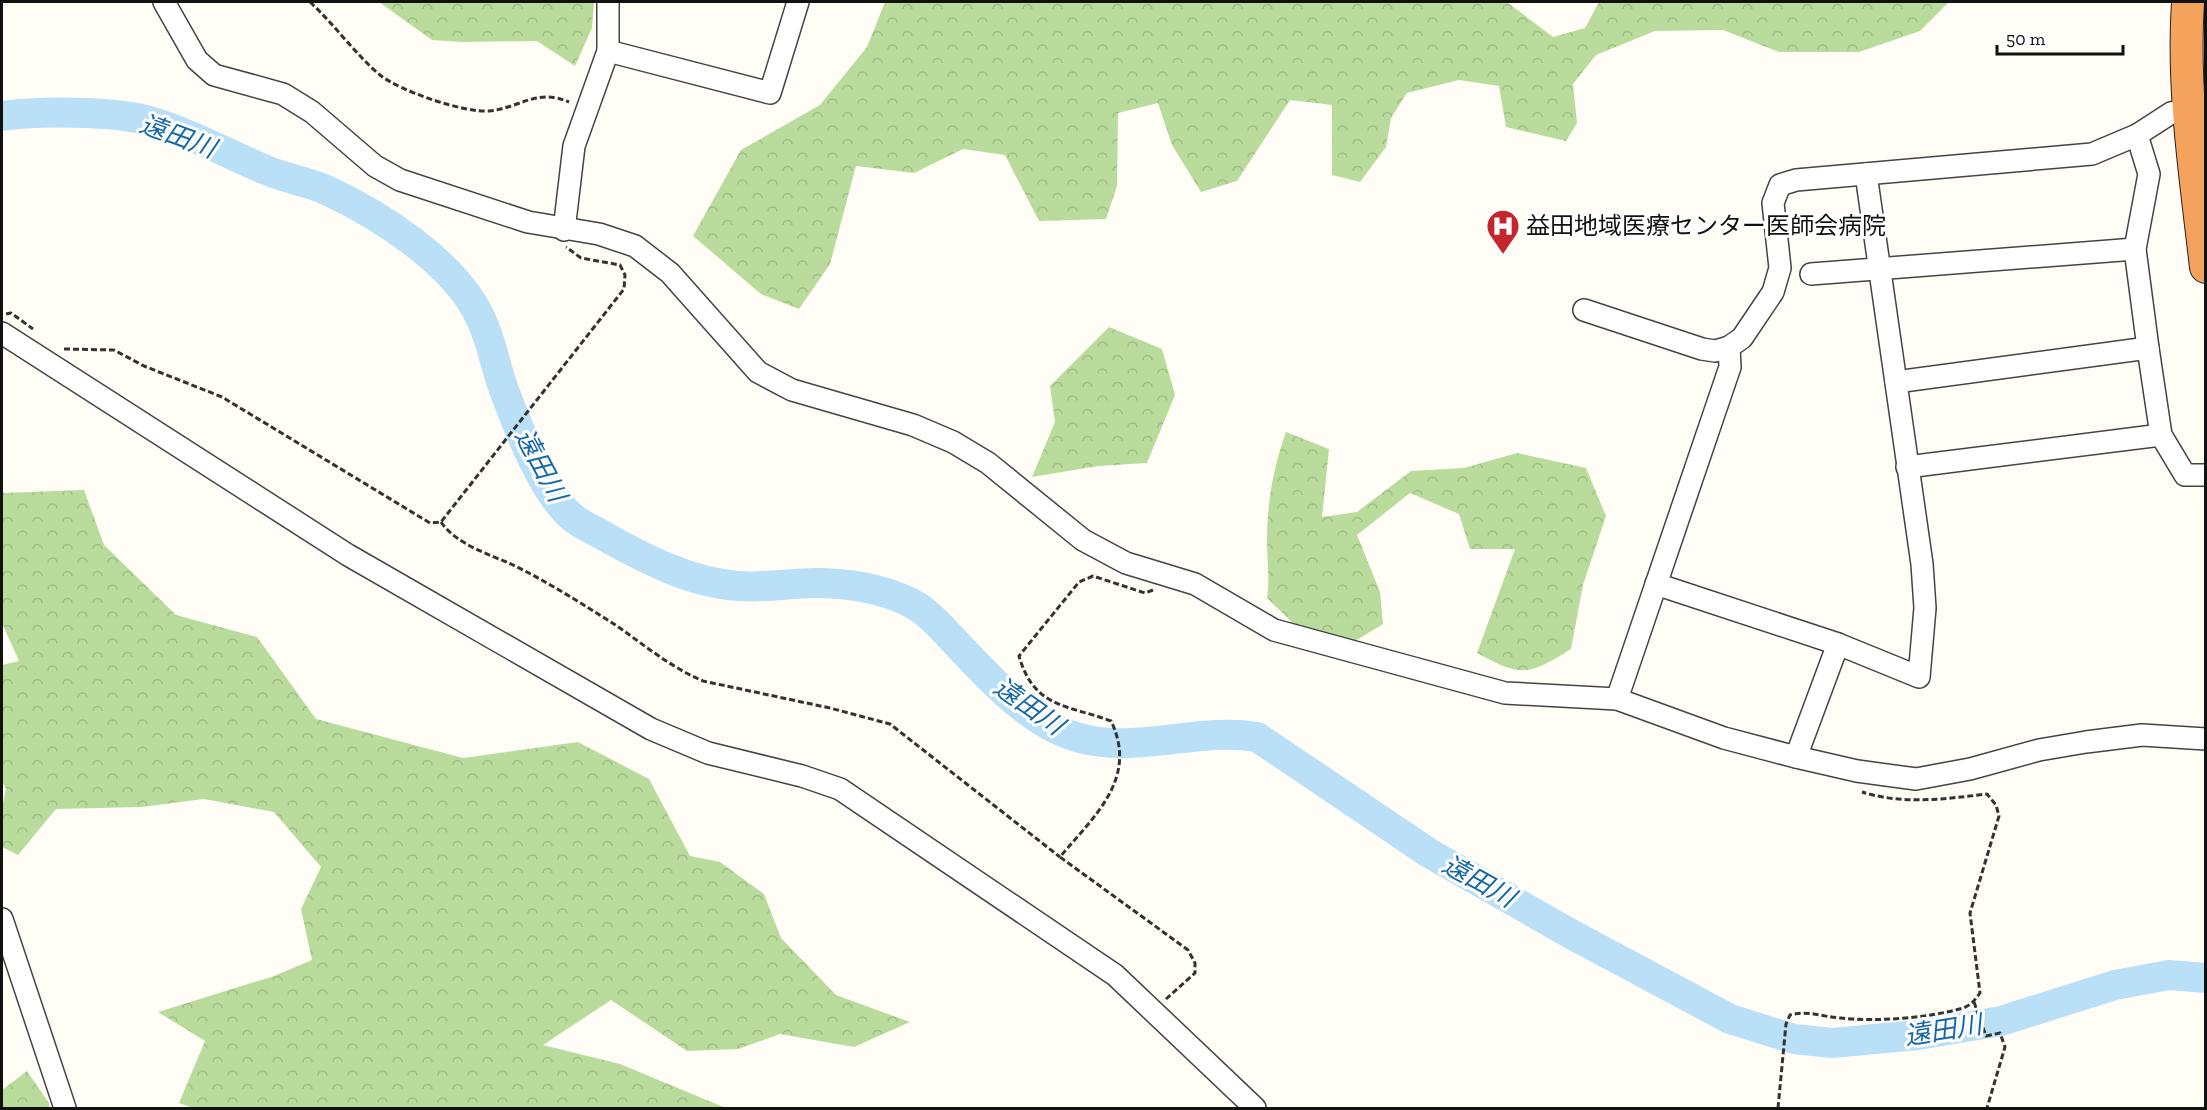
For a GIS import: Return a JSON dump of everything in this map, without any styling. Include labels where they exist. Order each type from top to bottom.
[{"type":"highway","points":[[2188,2],[2186,36],[2188,109],[2205,267]]},
{"type":"street","points":[[164,2],[197,60],[214,75],[283,94],[312,112],[375,166],[400,180],[528,222],[564,230],[599,234],[635,246],[670,273],[758,372],[792,390],[913,425],[953,442],[988,463],[1083,540],[1125,563],[1195,584],[1274,630],[1505,693],[1617,699],[1724,738],[1857,771],[1916,779],[1970,769],[2039,750],[2086,742],[2142,735],[2205,739]]},
{"type":"street","points":[[564,230],[570,171],[586,109],[604,68],[608,51],[608,2]]},
{"type":"street","points":[[608,51],[770,93],[798,2]]},
{"type":"street","points":[[1584,310],[1702,349],[1715,351],[1729,347],[1742,338],[1773,292],[1780,268],[1773,203],[1780,185],[1796,180],[2092,154],[2137,135],[2171,113],[2188,109]]},
{"type":"street","points":[[2137,135],[2149,174],[2135,249],[2162,435],[2185,475],[2205,475]]},
{"type":"street","points":[[1656,584],[1838,644],[1919,677],[1925,608],[1922,564],[1866,174]]},
{"type":"street","points":[[1811,274],[2135,249]]},
{"type":"street","points":[[6,337],[348,555],[651,729],[708,753],[802,776],[840,789],[1115,975],[1255,1108]]},
{"type":"street","points":[[1617,699],[1730,367],[1729,347]]},
{"type":"street","points":[[1896,382],[2148,348]]},
{"type":"street","points":[[1907,467],[2162,435]]},
{"type":"street","points":[[1796,757],[1838,644]]},
{"type":"street","points":[[2,919],[65,1108]]},
{"type":"path","points":[[310,2],[381,75],[416,93],[462,109],[490,111],[534,98],[555,96],[586,109]]},
{"type":"path","points":[[58,348],[73,351],[98,348],[114,350],[144,366],[222,398],[430,523],[441,522],[624,290],[626,275],[620,265],[581,258],[566,248],[564,230]]},
{"type":"path","points":[[2,315],[11,313],[42,335]]},
{"type":"path","points":[[441,522],[446,530],[480,552],[513,565],[613,624],[687,674],[702,681],[830,708],[890,724],[1059,857],[1188,950],[1196,963],[1195,973],[1154,1011]]},
{"type":"path","points":[[1059,857],[1111,795],[1119,778],[1117,733],[1111,721],[1069,710],[1042,694],[1025,677],[1019,657],[1079,582],[1093,576],[1145,593],[1158,588],[1168,576]]},
{"type":"path","points":[[1778,1108],[1786,1024],[1790,1015],[1805,1011],[1841,1018],[1902,1017],[1963,1008],[1974,1002],[1980,993],[1970,913],[1999,816],[1996,805],[1987,794],[1927,801],[1887,800],[1858,790],[1849,781],[1857,771]]},
{"type":"path","points":[[1974,1002],[1986,1036],[2000,1033],[2005,1047],[1987,1108]]},
{"type":"green space","points":[[379,2],[594,2],[592,28],[575,66],[537,41],[432,40]]},
{"type":"green space","points":[[885,2],[1507,2],[1553,37],[1585,28],[1599,2],[1949,2],[1920,31],[1859,52],[1779,52],[1723,30],[1655,31],[1596,55],[1573,84],[1577,123],[1566,141],[1506,127],[1499,86],[1459,80],[1407,93],[1391,118],[1386,147],[1360,182],[1332,175],[1332,105],[1290,100],[1237,181],[1201,192],[1172,145],[1158,103],[1118,113],[1117,186],[1106,219],[1039,221],[1005,155],[963,149],[914,173],[856,166],[830,264],[799,309],[761,294],[693,236],[741,150],[820,105],[867,47]]},
{"type":"green space","points":[[1109,327],[1162,349],[1175,395],[1147,463],[1098,466],[1032,477],[1055,422],[1050,386]]},
{"type":"green space","points":[[1286,432],[1329,449],[1322,517],[1357,512],[1411,471],[1464,468],[1517,453],[1586,468],[1606,516],[1583,585],[1571,649],[1545,664],[1525,670],[1505,667],[1477,653],[1515,549],[1470,549],[1459,514],[1410,493],[1357,535],[1380,592],[1383,624],[1350,644],[1294,624],[1267,598],[1267,527],[1270,499],[1274,473]]},
{"type":"green space","points":[[84,490],[104,545],[176,615],[257,637],[316,719],[463,758],[578,742],[649,779],[690,856],[720,862],[764,894],[781,938],[836,995],[910,1022],[854,1047],[780,1034],[738,1049],[687,1051],[611,1000],[543,1045],[620,1064],[726,1108],[193,1108],[179,1103],[205,1041],[158,1012],[274,976],[312,960],[301,909],[321,867],[274,812],[204,799],[142,807],[56,809],[18,855],[2,847],[2,808],[6,789],[2,781],[2,665],[19,661],[2,623],[2,493]]},
{"type":"green space","points":[[27,1071],[49,1103],[49,1108],[2,1108],[2,1090]]},
{"type":"waterway","name":"遠田川","points":[[2,116],[74,113],[114,115],[146,120],[192,137],[273,173],[324,189],[391,226],[434,259],[468,297],[484,326],[504,390],[524,439],[541,475],[561,506],[579,522],[636,553],[686,575],[721,584],[749,586],[838,584],[873,589],[905,600],[933,619],[1011,698],[1042,721],[1076,737],[1099,742],[1121,743],[1212,735],[1257,737],[1429,853],[1571,934],[1730,1019],[1794,1039],[1832,1043],[1918,1035],[2001,1021],[2115,985],[2169,975],[2206,978]]},
{"type":"place","name":"益田地域医療センター医師会病院","points":[[1503,255]]}]
